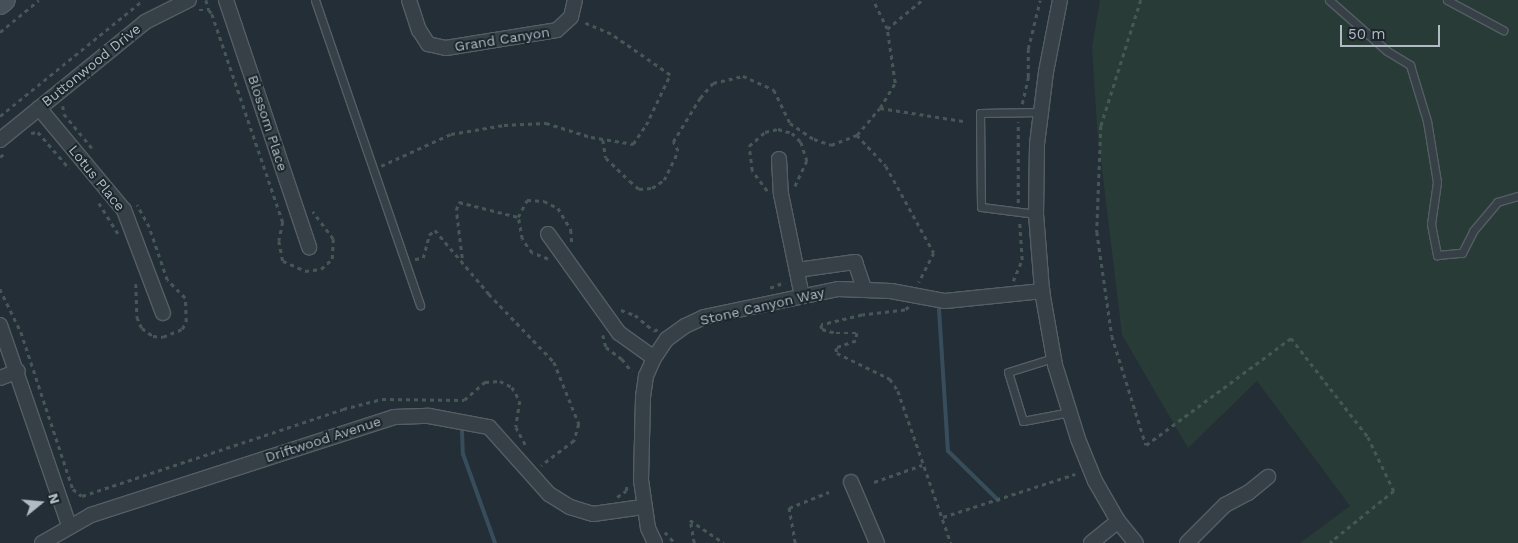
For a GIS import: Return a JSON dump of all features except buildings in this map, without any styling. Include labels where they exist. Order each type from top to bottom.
[{"type":"main road","points":[[0,4],[5,0]]},
{"type":"street","name":"Blossom Place","points":[[226,0],[309,247]]},
{"type":"street","name":"Grand Canyon","points":[[408,0],[418,30],[428,44],[446,48],[557,30],[575,19]]},
{"type":"street","points":[[575,19],[576,0]]},
{"type":"street","points":[[1060,0],[1041,112],[1036,214],[1042,291],[1053,358],[1095,481],[1118,521],[1136,543]]},
{"type":"street","name":"Buttonwood Drive","points":[[3,146],[39,108],[145,22],[191,6]]},
{"type":"street","name":"Lotus Place","points":[[39,108],[124,210],[163,313]]},
{"type":"street","points":[[779,159],[781,194],[802,296]]},
{"type":"street","points":[[548,234],[620,333],[654,358]]},
{"type":"street","points":[[797,270],[855,262],[864,288]]},
{"type":"street","name":"Stone Canyon Way","points":[[658,540],[643,507],[643,397],[646,376],[654,358],[667,339],[704,317],[838,289],[864,288],[945,301],[1042,291]]},
{"type":"street","points":[[0,325],[18,372],[69,525]]},
{"type":"street","points":[[0,378],[18,372]]},
{"type":"street","name":"Driftwood Avenue","points":[[42,543],[69,525],[360,426],[394,417],[428,416],[490,427],[549,494],[570,507],[593,514],[643,507]]},
{"type":"street","points":[[1186,543],[1225,505],[1248,493],[1268,477]]},
{"type":"street","points":[[851,482],[877,543]]},
{"type":"street","points":[[1091,543],[1118,521]]},
{"type":"lane","points":[[315,0],[420,305]]},
{"type":"lane","points":[[1329,0],[1386,51],[1410,65],[1427,121],[1437,182],[1431,224],[1438,255],[1462,253],[1473,231],[1497,202],[1518,196]]},
{"type":"lane","points":[[1447,0],[1503,30]]},
{"type":"lane","points":[[1036,214],[981,207],[980,113],[1041,112]]},
{"type":"lane","points":[[1053,358],[1008,372],[1023,421],[1070,412]]},
{"type":"path","points":[[0,32],[39,0]]},
{"type":"path","points":[[0,116],[143,0]]},
{"type":"path","points":[[206,0],[283,222],[279,241],[283,261],[305,271],[321,269],[332,259],[333,239],[311,206]]},
{"type":"path","points":[[604,140],[606,158],[639,190],[652,188],[664,180],[678,151],[674,142],[700,98],[713,83],[727,77],[743,76],[774,90],[790,123],[814,139],[831,145],[857,135],[880,108],[894,83],[887,29],[873,0]]},
{"type":"path","points":[[887,29],[922,0]]},
{"type":"path","points":[[1141,0],[1101,126],[1097,232],[1112,336],[1146,445],[1291,338],[1368,437],[1394,491],[1330,543]]},
{"type":"path","points":[[191,6],[209,10]]},
{"type":"path","points":[[373,169],[451,134],[504,125],[546,123],[604,140],[633,144],[670,75],[611,34],[575,19]]},
{"type":"path","points":[[65,103],[64,114],[93,149]]},
{"type":"path","points":[[880,108],[963,121]]},
{"type":"path","points":[[27,136],[38,132],[76,175]]},
{"type":"path","points":[[857,135],[886,166],[934,253],[918,284]]},
{"type":"path","points":[[0,157],[3,146]]},
{"type":"path","points":[[94,197],[122,241]]},
{"type":"path","points":[[134,201],[149,227],[167,280],[185,298],[186,322],[182,329],[163,338],[153,336],[142,328],[137,317],[135,281]]},
{"type":"path","points":[[462,260],[456,210],[459,202],[518,216]]},
{"type":"path","points":[[399,246],[414,260],[423,258],[429,235],[435,230],[489,294],[554,362],[573,402],[579,424],[574,441],[540,466]]},
{"type":"path","points":[[900,303],[919,307]]},
{"type":"path","points":[[910,306],[905,310],[862,315],[821,325],[822,329],[836,333],[857,333],[856,341],[836,348],[837,353],[890,379],[951,543]]},
{"type":"path","points":[[874,482],[922,464]]},
{"type":"path","points":[[943,518],[1075,474]]},
{"type":"path","points":[[795,543],[789,508],[829,492]]},
{"type":"path","points":[[694,543],[690,520],[724,543]]},
{"type":"path","points":[[658,540],[661,530],[669,533],[675,543]]},
{"type":"green space","points":[[1100,0],[1518,0],[1518,543],[1300,543],[1350,506],[1257,381],[1188,448],[1122,335],[1097,127],[1092,47]]},
{"type":"waterway","points":[[939,309],[948,451],[998,500]]},
{"type":"waterway","points":[[462,431],[463,454],[495,543]]}]
